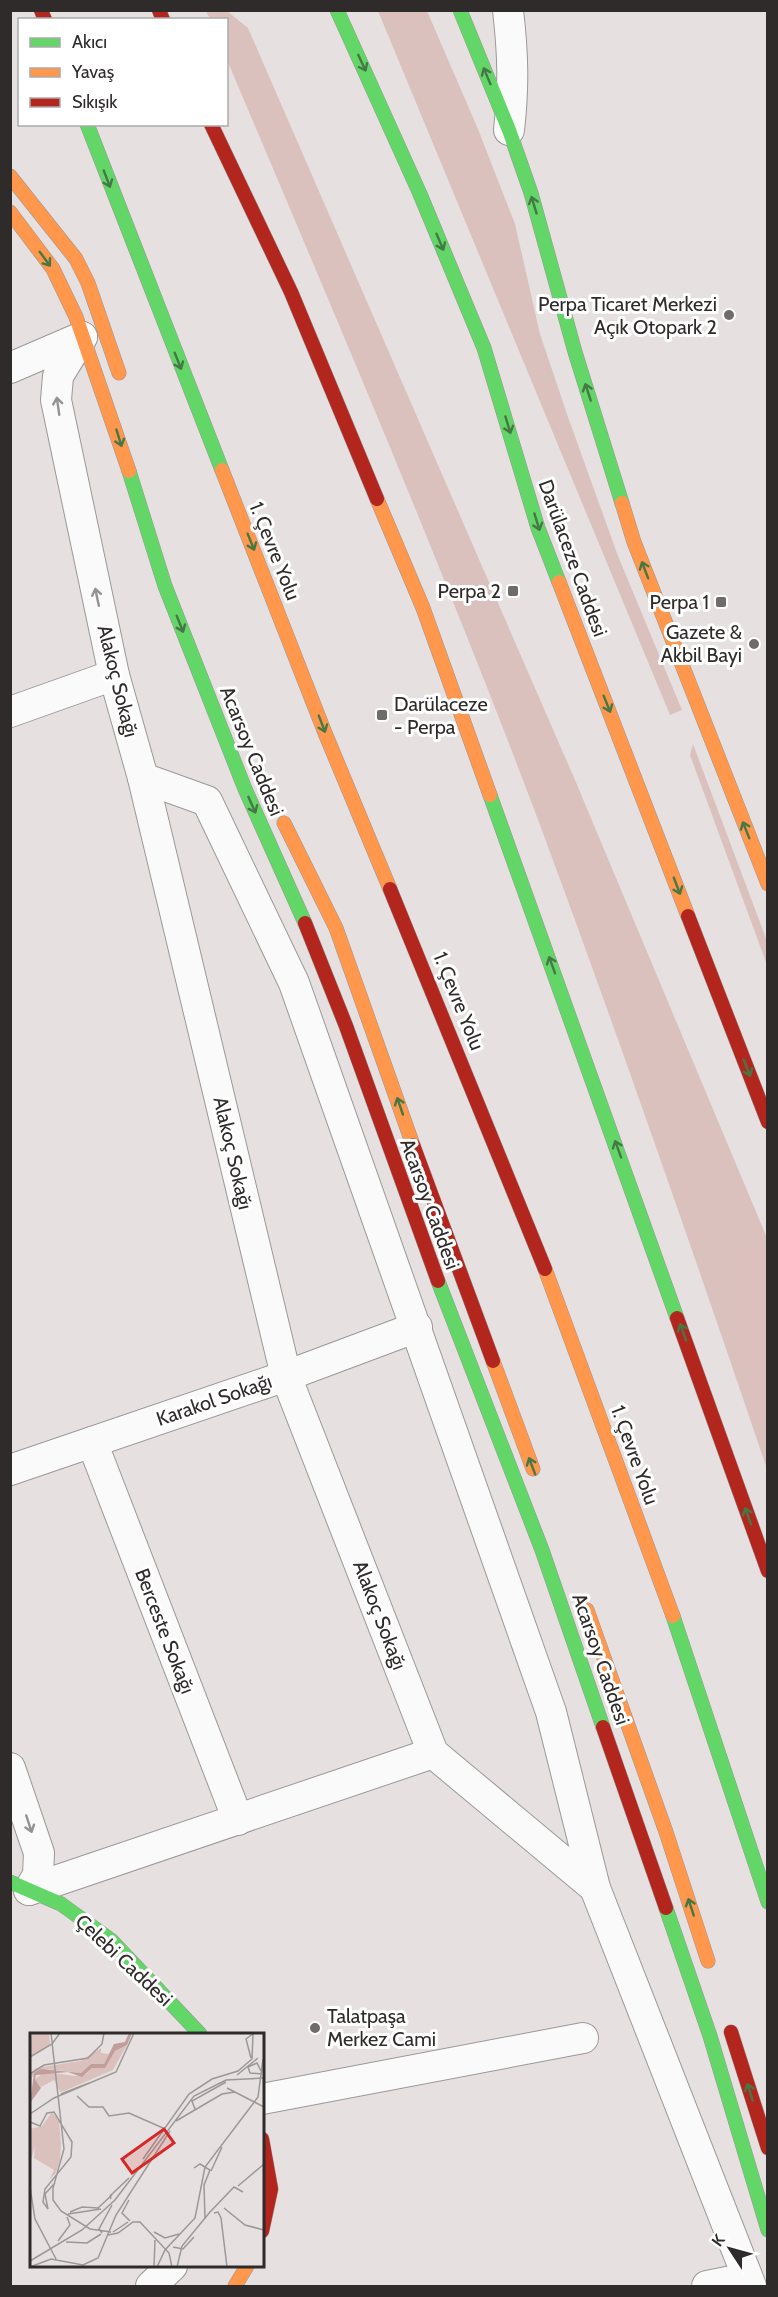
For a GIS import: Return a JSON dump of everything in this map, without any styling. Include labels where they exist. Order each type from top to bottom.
[{"type":"main road","name":"Darülaceze Caddesi","points":[[337,10],[394,134],[484,348],[538,528],[766,1116]]},
{"type":"main road","points":[[460,10],[509,130],[544,234],[575,352],[634,542],[768,884]]},
{"type":"main road","name":"1. Çevre Yolu","points":[[88,126],[325,733],[518,1197],[662,1588],[768,1902]]},
{"type":"main road","points":[[213,126],[291,292],[423,608],[768,1571]]},
{"type":"main road","name":"Acarsoy Caddesi","points":[[10,176],[76,259],[111,412],[165,586],[245,789],[320,957],[449,1313],[542,1550],[702,2015],[768,2230]]},
{"type":"main road","name":"Acarsoy Caddesi","points":[[10,212],[53,269],[76,316],[93,332],[122,384]]},
{"type":"main road","name":"Acarsoy Caddesi","points":[[280,813],[336,928],[420,1166],[537,1478]]},
{"type":"main road","name":"Acarsoy Caddesi","points":[[582,1599],[666,1832],[713,1975]]},
{"type":"main road","name":"Çelebi Caddesi","points":[[22,1891],[61,1904],[111,1940],[199,2033]]},
{"type":"main road","points":[[727,2019],[768,2148]]},
{"type":"main road","points":[[264,2160],[266,2182],[271,2189],[264,2222]]},
{"type":"main road","points":[[235,2286],[246,2267]]},
{"type":"street","points":[[508,10],[514,76],[509,130]]},
{"type":"street","points":[[10,368],[93,332]]},
{"type":"street","name":"Alakoç Sokağı","points":[[93,332],[58,376],[56,400],[114,675],[143,778],[286,1376],[433,1753],[595,1888]]},
{"type":"street","points":[[10,712],[114,675]]},
{"type":"street","points":[[143,778],[207,801],[294,983],[551,1712],[595,1888],[749,2282],[707,2286]]},
{"type":"street","name":"Karakol Sokağı","points":[[10,1470],[286,1376],[417,1327]]},
{"type":"street","name":"Berceste Sokağı","points":[[92,1442],[238,1820]]},
{"type":"street","points":[[22,1891],[433,1753]]},
{"type":"street","points":[[10,1768],[39,1853],[38,1875],[22,1891]]},
{"type":"street","points":[[264,2099],[583,2038]]},
{"type":"street","points":[[151,2286],[170,2267]]},
{"type":"shaded area","points":[[206,11],[227,11],[248,28],[575,780],[767,1238],[767,1469],[627,1066],[503,728],[387,441],[228,62],[228,18],[210,18]]},
{"type":"shaded area","points":[[378,11],[427,11],[478,129],[515,224],[540,334],[568,417],[618,556],[682,710],[670,715]]},
{"type":"shaded area","points":[[693,744],[767,941],[767,965],[690,755]]},
{"type":"traffic: fast","points":[[337,10],[420,194],[484,348],[538,528],[559,582]]},
{"type":"traffic: fast","points":[[460,10],[509,130],[531,193],[575,352],[622,503]]},
{"type":"traffic: fast","points":[[88,126],[222,470]]},
{"type":"traffic: fast","points":[[129,471],[165,586],[245,789],[305,923]]},
{"type":"traffic: fast","points":[[490,795],[677,1318]]},
{"type":"traffic: fast","points":[[438,1281],[542,1550],[603,1727]]},
{"type":"traffic: fast","points":[[673,1616],[768,1902]]},
{"type":"traffic: fast","points":[[10,1882],[61,1904],[111,1940],[199,2033]]},
{"type":"traffic: fast","points":[[666,1908],[710,2036],[768,2230]]},
{"type":"traffic: slow","points":[[10,176],[76,259],[88,283],[119,373]]},
{"type":"traffic: slow","points":[[10,212],[53,269],[76,317],[129,471]]},
{"type":"traffic: slow","points":[[222,470],[325,733],[390,889]]},
{"type":"traffic: slow","points":[[377,499],[423,608],[490,795]]},
{"type":"traffic: slow","points":[[622,503],[634,542],[768,884]]},
{"type":"traffic: slow","points":[[559,582],[688,916]]},
{"type":"traffic: slow","points":[[284,823],[336,928],[413,1145]]},
{"type":"traffic: slow","points":[[545,1269],[673,1616]]},
{"type":"traffic: slow","points":[[493,1361],[533,1469]]},
{"type":"traffic: slow","points":[[587,1610],[666,1832],[708,1961]]},
{"type":"traffic: slow","points":[[235,2286],[246,2267]]},
{"type":"traffic: jam","points":[[41,10],[44,18]]},
{"type":"traffic: jam","points":[[159,10],[162,18]]},
{"type":"traffic: jam","points":[[212,126],[291,292],[377,499]]},
{"type":"traffic: jam","points":[[390,889],[545,1269]]},
{"type":"traffic: jam","points":[[688,916],[768,1122]]},
{"type":"traffic: jam","points":[[305,923],[346,1026],[438,1281]]},
{"type":"traffic: jam","points":[[413,1145],[493,1361]]},
{"type":"traffic: jam","points":[[677,1318],[768,1571]]},
{"type":"traffic: jam","points":[[603,1727],[666,1908]]},
{"type":"traffic: jam","points":[[731,2032],[768,2148]]},
{"type":"traffic: jam","points":[[264,2150],[271,2189],[264,2222]]},
{"type":"place","name":"Perpa Ticaret Merkezi Açık Otopark 2","points":[[729,315]]},
{"type":"place","name":"Perpa 2","points":[[513,591]]},
{"type":"place","name":"Perpa 1","points":[[721,602]]},
{"type":"place","name":"Gazete & Akbil Bayi","points":[[754,644]]},
{"type":"place","name":"Darülaceze - Perpa","points":[[382,715]]},
{"type":"place","name":"Talatpaşa Merkez Cami","points":[[315,2028]]}]
